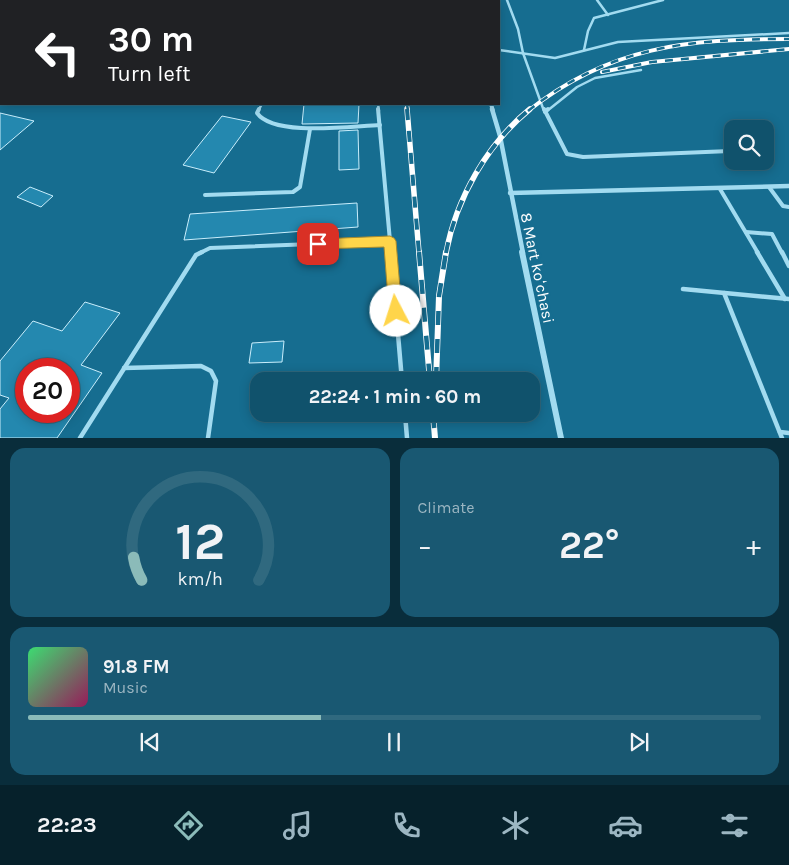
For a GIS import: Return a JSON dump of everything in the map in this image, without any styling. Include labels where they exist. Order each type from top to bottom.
[{"type":"street","name":"8 Mart koʻchasi","points":[[491,105],[500,136],[561,438]]},
{"type":"street","points":[[510,193],[789,186]]},
{"type":"lane","points":[[507,0],[518,29],[523,53],[545,112],[567,154],[583,157],[724,151]]},
{"type":"lane","points":[[598,0],[608,14]]},
{"type":"lane","points":[[584,50],[588,31],[594,18],[663,0]]},
{"type":"lane","points":[[500,50],[555,58],[618,42],[789,33]]},
{"type":"lane","points":[[545,112],[577,87],[595,78],[641,70]]},
{"type":"lane","points":[[261,105],[257,113],[262,120],[294,129],[380,125]]},
{"type":"lane","points":[[378,105],[401,372]]},
{"type":"lane","points":[[205,195],[293,192],[300,187],[310,129]]},
{"type":"lane","points":[[769,187],[783,206],[789,208]]},
{"type":"lane","points":[[720,189],[787,299]]},
{"type":"lane","points":[[746,232],[772,234],[789,266]]},
{"type":"lane","points":[[80,438],[196,255],[210,248],[390,241]]},
{"type":"lane","points":[[682,289],[787,299]]},
{"type":"lane","points":[[724,293],[781,435],[789,433]]},
{"type":"lane","points":[[124,368],[201,366],[211,371],[216,381],[208,438]]},
{"type":"lane","points":[[406,422],[407,438]]},
{"type":"building","points":[[304,105],[359,105],[358,123],[302,124]]},
{"type":"building","points":[[0,113],[34,121],[0,150]]},
{"type":"building","points":[[222,116],[251,122],[214,173],[183,165]]},
{"type":"building","points":[[358,130],[359,169],[339,170],[339,131]]},
{"type":"building","points":[[30,187],[53,196],[41,207],[17,197]]},
{"type":"building","points":[[357,203],[358,227],[184,240],[190,214]]},
{"type":"building","points":[[85,302],[120,313],[81,365],[102,373],[80,405],[80,358],[15,358],[15,423],[67,423],[57,438],[0,438],[0,409],[9,398],[0,395],[0,361],[33,321],[62,331]]},
{"type":"building","points":[[284,341],[282,362],[249,363],[252,343]]},
{"type":"railway","points":[[528,111],[559,89],[589,72],[651,51],[717,41],[789,39]]},
{"type":"railway","points":[[602,72],[652,62],[789,49]]},
{"type":"railway","points":[[407,105],[408,111]]},
{"type":"railway","points":[[407,109],[419,253]]},
{"type":"railway","points":[[446,253],[457,213],[476,174],[500,139],[530,109]]},
{"type":"railway","points":[[419,252],[429,372]]},
{"type":"railway","points":[[436,372],[439,296],[446,252]]},
{"type":"railway","points":[[434,422],[435,438]]},
{"type":"route","points":[[318,244],[390,241],[396,311]]}]
